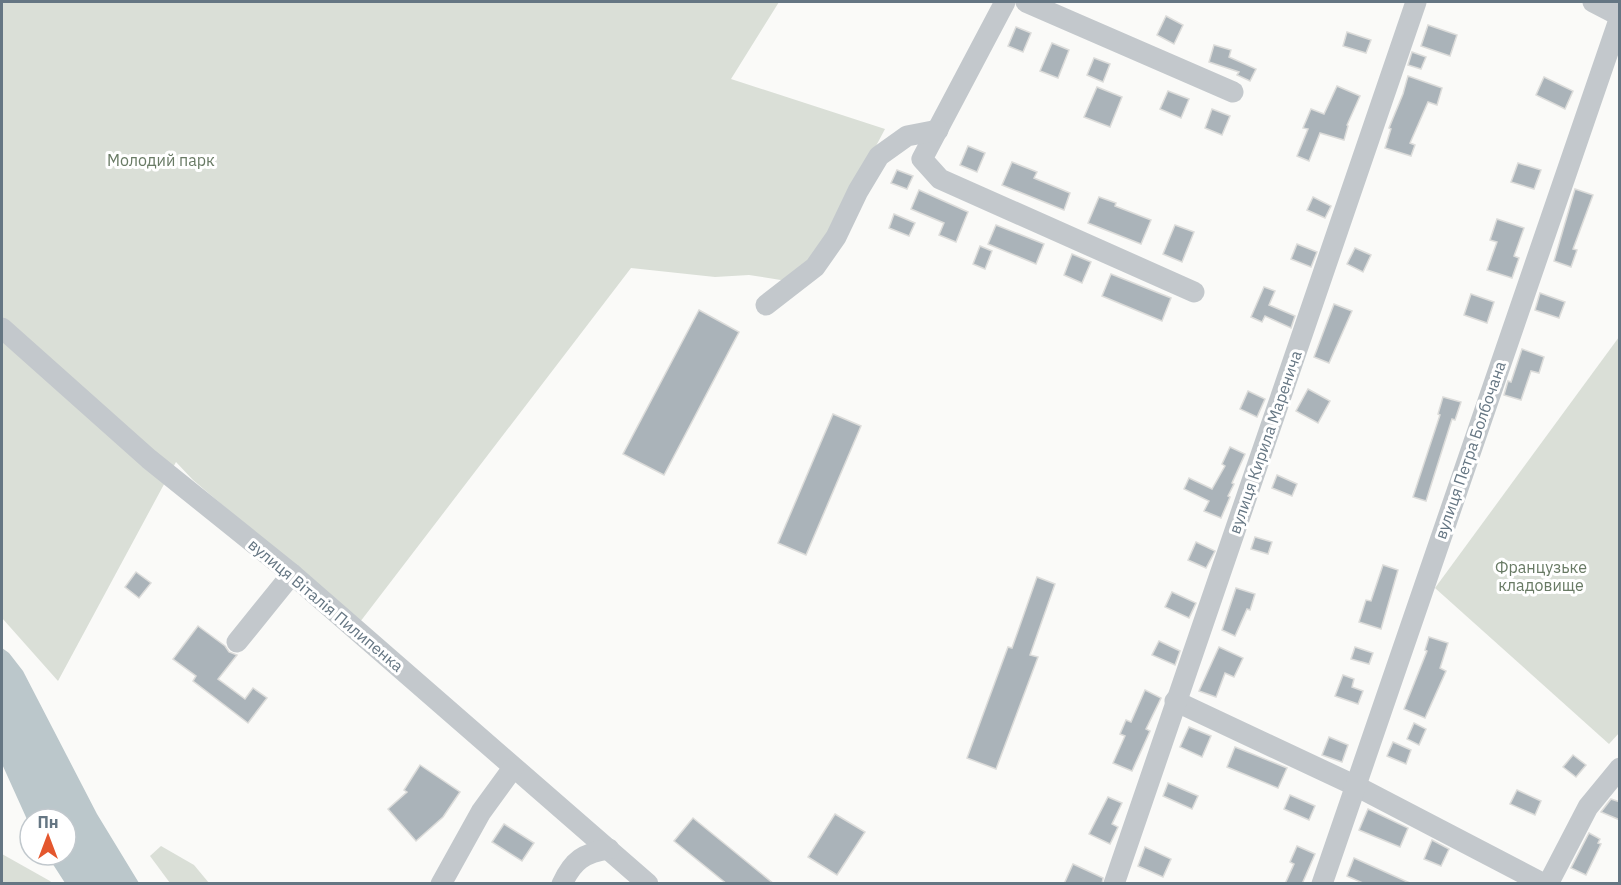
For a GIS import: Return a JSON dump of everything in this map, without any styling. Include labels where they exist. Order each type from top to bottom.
[{"type":"street","points":[[1005,2],[922,159],[940,178],[1194,292]]},
{"type":"street","points":[[1026,2],[1233,92]]},
{"type":"street","name":"вулиця Кирила Маренича","points":[[1114,884],[1416,2]]},
{"type":"street","points":[[1593,2],[1620,16]]},
{"type":"street","name":"вулиця Петра Болбочана","points":[[1322,884],[1620,16]]},
{"type":"street","points":[[766,305],[815,267],[837,237],[858,191],[879,156],[908,136],[938,130]]},
{"type":"street","name":"вулиця Віталія Пилипенка","points":[[2,328],[149,459],[292,574],[648,884]]},
{"type":"street","points":[[237,642],[292,574]]},
{"type":"street","points":[[1175,701],[1356,786],[1546,884],[1588,807],[1620,768]]},
{"type":"street","points":[[441,884],[482,812],[513,768]]},
{"type":"street","points":[[562,884],[573,864],[590,852],[609,849]]},
{"type":"green space","name":"Молодий парк","points":[[2,2],[779,2],[731,79],[885,129],[815,261],[787,281],[749,275],[715,277],[631,268],[360,622],[193,480],[176,462],[58,681],[2,618]]},
{"type":"green space","name":"Французьке кладовище","points":[[1619,337],[1620,732],[1609,744],[1435,588]]},
{"type":"green space","points":[[161,846],[194,865],[209,883],[170,883],[150,856]]},
{"type":"green space","points":[[2,854],[18,863],[18,867],[25,867],[52,883],[2,883]]},
{"type":"shaded area","points":[[2,648],[23,671],[97,814],[139,883],[65,883],[55,867],[78,867],[78,807],[21,807],[2,764]]},
{"type":"building","points":[[1166,16],[1183,25],[1174,44],[1157,35]]},
{"type":"building","points":[[1428,25],[1457,35],[1450,56],[1421,46]]},
{"type":"building","points":[[1016,27],[1031,33],[1023,52],[1008,46]]},
{"type":"building","points":[[1347,32],[1371,40],[1366,53],[1343,46]]},
{"type":"building","points":[[1052,43],[1069,50],[1058,78],[1040,71]]},
{"type":"building","points":[[1214,45],[1231,50],[1229,57],[1256,69],[1250,81],[1237,75],[1239,72],[1209,62]]},
{"type":"building","points":[[1412,52],[1426,57],[1421,69],[1408,65]]},
{"type":"building","points":[[1094,58],[1110,64],[1103,82],[1087,75]]},
{"type":"building","points":[[1408,76],[1442,88],[1437,105],[1428,102],[1410,143],[1415,145],[1411,156],[1385,148],[1391,129],[1389,128]]},
{"type":"building","points":[[1544,77],[1573,91],[1565,109],[1536,95]]},
{"type":"building","points":[[1337,86],[1360,96],[1347,125],[1344,140],[1320,133],[1309,161],[1297,156],[1308,129],[1303,128],[1311,109],[1324,114]]},
{"type":"building","points":[[1097,87],[1122,97],[1110,127],[1084,117]]},
{"type":"building","points":[[1168,91],[1189,99],[1181,118],[1160,109]]},
{"type":"building","points":[[1212,109],[1230,116],[1222,135],[1205,128]]},
{"type":"building","points":[[968,146],[985,153],[977,172],[960,165]]},
{"type":"building","points":[[1012,162],[1037,172],[1034,178],[1070,193],[1064,210],[1002,185]]},
{"type":"building","points":[[1518,163],[1541,170],[1534,189],[1511,182]]},
{"type":"building","points":[[897,170],[913,176],[907,189],[891,183]]},
{"type":"building","points":[[1575,189],[1593,195],[1573,249],[1577,250],[1571,267],[1554,261]]},
{"type":"building","points":[[919,190],[968,212],[956,242],[939,235],[944,223],[911,209]]},
{"type":"building","points":[[1099,197],[1151,220],[1141,244],[1088,223]]},
{"type":"building","points":[[1313,197],[1331,206],[1325,218],[1307,210]]},
{"type":"building","points":[[894,214],[915,223],[909,236],[889,228]]},
{"type":"building","points":[[1497,219],[1524,228],[1514,256],[1519,258],[1512,278],[1487,270],[1497,242],[1490,240]]},
{"type":"building","points":[[996,225],[1044,244],[1036,264],[988,244]]},
{"type":"building","points":[[1175,225],[1194,232],[1182,262],[1163,254]]},
{"type":"building","points":[[1297,244],[1317,252],[1311,267],[1291,259]]},
{"type":"building","points":[[980,246],[992,251],[985,269],[973,264]]},
{"type":"building","points":[[1355,248],[1371,255],[1363,272],[1347,264]]},
{"type":"building","points":[[1072,254],[1091,262],[1082,283],[1064,275]]},
{"type":"building","points":[[1111,274],[1171,298],[1162,321],[1102,296]]},
{"type":"building","points":[[1264,287],[1275,291],[1269,305],[1295,316],[1291,328],[1265,316],[1262,322],[1251,317]]},
{"type":"building","points":[[1540,293],[1565,302],[1559,318],[1535,310]]},
{"type":"building","points":[[1471,294],[1494,302],[1487,323],[1464,315]]},
{"type":"building","points":[[1334,304],[1352,311],[1329,363],[1314,357]]},
{"type":"building","points":[[699,310],[739,332],[664,475],[623,454]]},
{"type":"building","points":[[1522,349],[1544,357],[1539,373],[1531,371],[1521,400],[1504,395]]},
{"type":"building","points":[[1308,389],[1330,401],[1318,423],[1296,411]]},
{"type":"building","points":[[1248,391],[1265,399],[1257,417],[1240,409]]},
{"type":"building","points":[[1443,397],[1461,402],[1455,420],[1452,419],[1426,501],[1413,497],[1440,415],[1438,414]]},
{"type":"building","points":[[833,414],[861,426],[806,555],[778,543]]},
{"type":"building","points":[[1230,447],[1245,454],[1232,483],[1234,484],[1228,496],[1230,497],[1221,518],[1204,511],[1209,501],[1184,489],[1189,478],[1212,489],[1225,466],[1222,464]]},
{"type":"building","points":[[1277,475],[1297,484],[1292,496],[1272,488]]},
{"type":"building","points":[[1255,537],[1272,542],[1268,554],[1251,549]]},
{"type":"building","points":[[1196,542],[1215,551],[1206,568],[1188,560]]},
{"type":"building","points":[[1383,565],[1398,570],[1381,629],[1359,622],[1366,600],[1371,601]]},
{"type":"building","points":[[136,572],[151,583],[139,598],[125,587]]},
{"type":"building","points":[[1037,577],[1055,584],[1030,655],[1038,657],[996,769],[967,758],[1008,647],[1012,648]]},
{"type":"building","points":[[1236,588],[1255,594],[1250,610],[1247,609],[1235,636],[1222,630]]},
{"type":"building","points":[[1172,592],[1196,603],[1189,618],[1165,607]]},
{"type":"building","points":[[198,626],[225,646],[229,652],[237,655],[218,679],[245,699],[253,688],[267,698],[248,723],[193,681],[196,676],[173,659]]},
{"type":"building","points":[[1429,637],[1448,643],[1440,668],[1446,671],[1425,718],[1404,709],[1427,651],[1425,650]]},
{"type":"building","points":[[1159,641],[1180,651],[1175,665],[1152,655]]},
{"type":"building","points":[[1219,647],[1243,658],[1234,677],[1225,673],[1216,697],[1199,691]]},
{"type":"building","points":[[1355,647],[1373,653],[1369,664],[1351,659]]},
{"type":"building","points":[[1343,675],[1354,679],[1352,687],[1363,691],[1358,704],[1335,696]]},
{"type":"building","points":[[1145,690],[1161,698],[1146,729],[1150,731],[1132,771],[1113,763],[1125,736],[1120,734],[1126,720],[1131,722]]},
{"type":"building","points":[[1414,723],[1426,729],[1419,745],[1407,739]]},
{"type":"building","points":[[1189,727],[1211,736],[1202,757],[1180,747]]},
{"type":"building","points":[[1329,737],[1348,745],[1342,762],[1322,755]]},
{"type":"building","points":[[1393,742],[1411,750],[1406,764],[1387,756]]},
{"type":"building","points":[[1235,747],[1287,768],[1278,788],[1227,767]]},
{"type":"building","points":[[1573,755],[1586,765],[1576,777],[1563,767]]},
{"type":"building","points":[[420,765],[460,792],[443,817],[416,841],[388,809],[407,792],[404,790]]},
{"type":"building","points":[[1168,783],[1198,796],[1192,809],[1163,796]]},
{"type":"building","points":[[1517,790],[1541,801],[1535,815],[1510,804]]},
{"type":"building","points":[[1290,795],[1315,806],[1309,820],[1284,809]]},
{"type":"building","points":[[1108,797],[1122,803],[1112,824],[1118,827],[1110,844],[1089,834]]},
{"type":"building","points":[[1611,799],[1620,802],[1620,820],[1601,812]]},
{"type":"building","points":[[1368,809],[1408,828],[1400,847],[1359,830]]},
{"type":"building","points":[[835,814],[865,832],[837,875],[808,857]]},
{"type":"building","points":[[693,818],[774,884],[727,884],[674,841]]},
{"type":"building","points":[[504,824],[534,843],[522,861],[492,842]]},
{"type":"building","points":[[1589,833],[1600,839],[1598,843],[1601,844],[1586,875],[1571,868]]},
{"type":"building","points":[[1432,840],[1449,849],[1441,866],[1424,859]]},
{"type":"building","points":[[1297,846],[1315,854],[1302,884],[1285,884],[1294,864],[1290,862]]},
{"type":"building","points":[[1145,847],[1171,859],[1163,877],[1138,866]]},
{"type":"building","points":[[1354,858],[1412,884],[1365,884],[1347,876]]},
{"type":"building","points":[[1073,864],[1103,878],[1102,884],[1064,884]]}]
